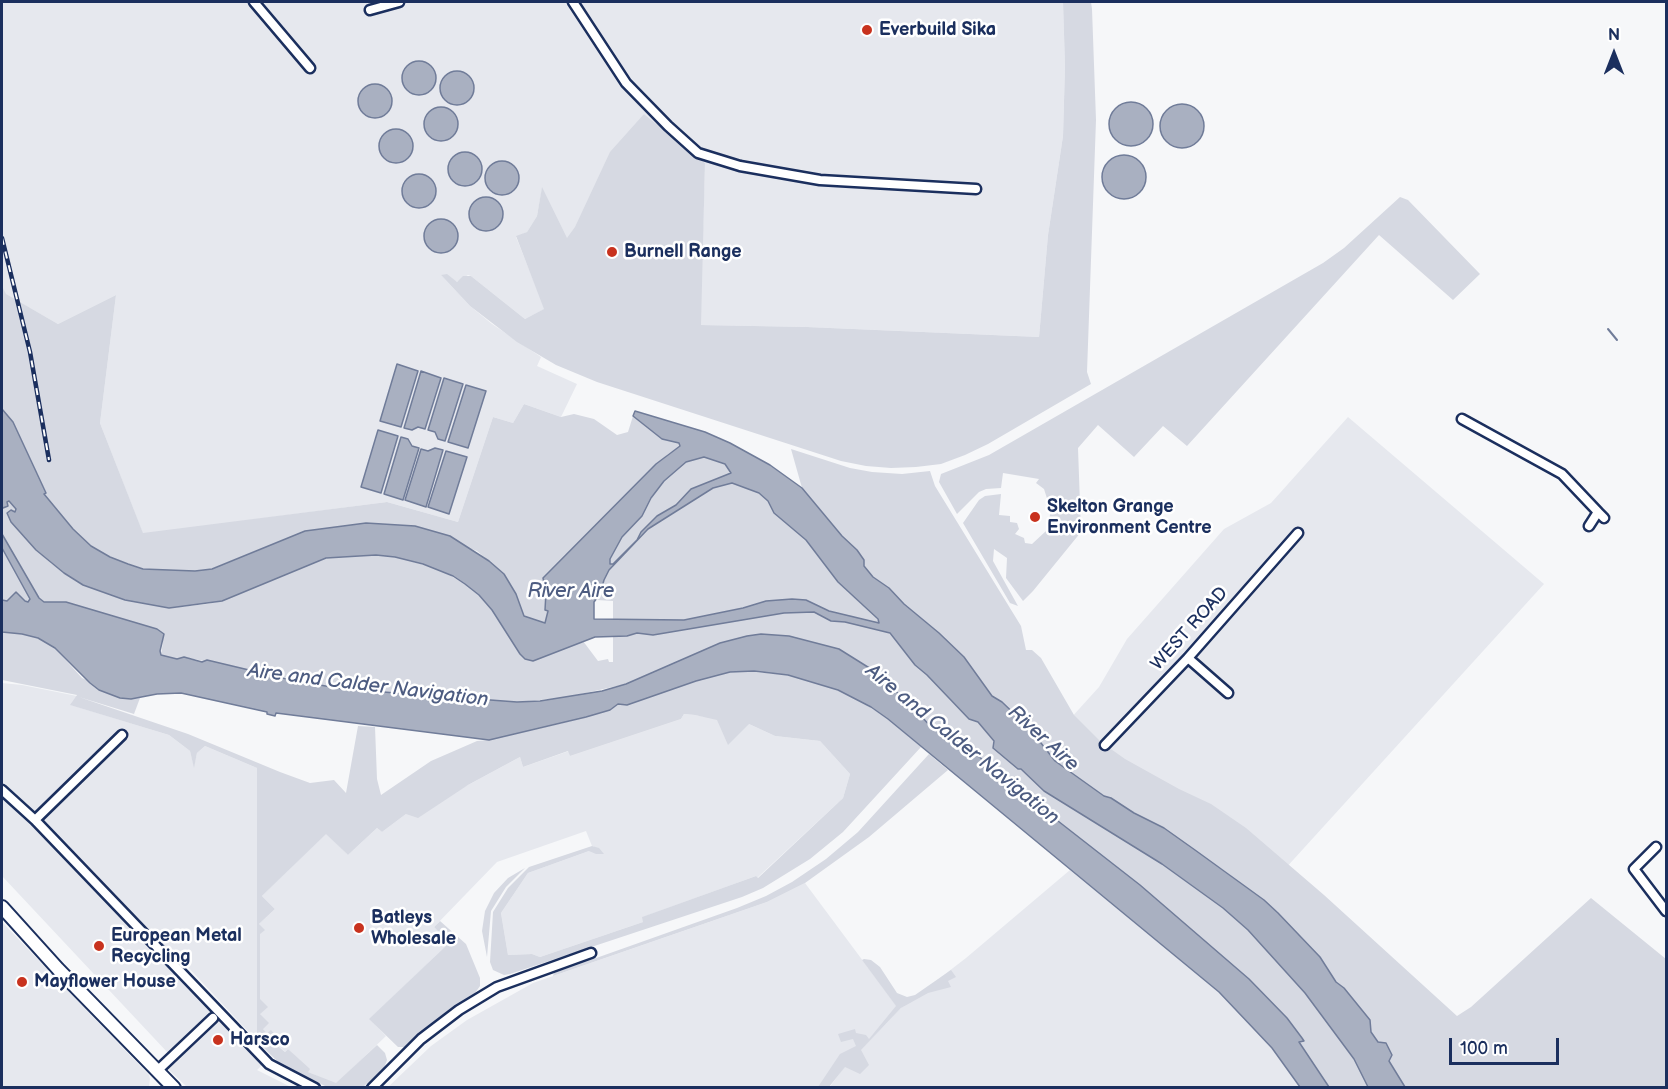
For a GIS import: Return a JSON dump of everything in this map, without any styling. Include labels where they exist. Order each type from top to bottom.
[{"type":"main road","points":[[2,907],[58,969],[174,1088]]},
{"type":"street","points":[[254,2],[310,68]]},
{"type":"street","points":[[370,10],[399,2]]},
{"type":"street","points":[[573,2],[626,83],[698,153],[740,166],[820,180],[976,189]]},
{"type":"street","points":[[1462,418],[1562,474],[1601,515],[1589,526]]},
{"type":"street","name":"WEST ROAD","points":[[1105,745],[1188,658],[1298,532]]},
{"type":"street","points":[[1188,658],[1228,693]]},
{"type":"street","points":[[35,820],[122,735]]},
{"type":"street","points":[[2,790],[35,820],[269,1064],[315,1088]]},
{"type":"street","points":[[1656,847],[1634,869],[1666,911]]},
{"type":"street","points":[[372,1088],[421,1039],[459,1010],[496,987],[591,953]]},
{"type":"street","points":[[157,1071],[213,1018]]},
{"type":"shaded area","points":[[2,2],[1063,2],[1065,66],[1063,136],[1048,235],[1039,337],[700,325],[705,163],[644,114],[584,320],[542,189],[537,216],[527,232],[516,237],[545,309],[525,319],[471,276],[468,275],[457,282],[441,275],[470,306],[541,357],[537,366],[577,384],[561,417],[524,404],[513,423],[493,417],[458,522],[387,502],[143,534],[100,423],[116,295],[58,324],[5,294],[2,286]]},
{"type":"shaded area","points":[[1063,2],[1091,2],[1092,9],[1096,120],[1087,372],[1091,384],[965,455],[941,464],[916,467],[866,466],[841,461],[597,382],[556,365],[517,342],[470,306],[441,275],[447,274],[457,282],[463,276],[471,276],[525,319],[544,309],[516,236],[527,232],[537,216],[542,187],[567,238],[575,227],[610,152],[644,114],[705,163],[701,325],[1039,337],[1048,235],[1063,136],[1065,66]]},
{"type":"shaded area","points":[[1400,197],[1408,200],[1480,274],[1453,300],[1379,235],[1187,446],[1163,426],[1134,457],[1098,425],[1078,448],[1081,532],[1023,601],[1006,578],[1007,558],[994,549],[993,561],[1018,606],[1010,603],[963,523],[979,500],[985,496],[1001,494],[999,515],[1010,516],[1010,522],[1017,523],[1019,529],[1015,534],[1024,538],[1025,543],[1032,544],[1046,531],[1051,511],[1044,489],[1036,483],[1039,479],[1003,473],[1001,488],[979,492],[957,514],[939,482],[941,474],[989,455],[1323,263],[1344,248]]},
{"type":"shaded area","points":[[2,286],[6,294],[58,324],[116,295],[100,423],[143,533],[387,502],[458,522],[493,417],[513,423],[524,404],[561,417],[574,414],[594,419],[617,435],[628,432],[633,416],[662,439],[679,443],[681,446],[668,454],[543,578],[546,592],[545,609],[548,610],[545,623],[524,616],[516,594],[504,574],[477,551],[458,541],[415,526],[366,523],[305,531],[211,569],[195,571],[142,569],[110,557],[91,546],[43,494],[46,492],[13,422],[2,409]]},
{"type":"shaded area","points":[[1348,417],[1544,584],[1284,870],[1145,776],[1070,719],[1099,687],[1127,639],[1224,529],[1271,503]]},
{"type":"shaded area","points":[[791,449],[850,468],[872,472],[902,474],[930,471],[935,486],[1021,626],[1026,650],[1032,650],[1041,658],[1074,715],[1101,742],[1125,759],[1211,804],[1246,828],[1324,895],[1457,1016],[1471,1007],[1591,898],[1666,959],[1666,1087],[1405,1087],[1371,1032],[1370,1020],[1344,988],[1336,982],[1320,957],[1264,900],[1225,871],[1111,798],[1104,796],[1055,761],[1041,743],[1031,735],[1030,730],[1002,702],[992,696],[964,657],[889,588],[873,577],[864,566],[864,560],[857,550],[842,536],[802,488]]},
{"type":"shaded area","points":[[698,457],[711,458],[725,464],[750,490],[759,493],[768,501],[774,513],[806,540],[838,582],[880,622],[915,665],[969,719],[978,722],[994,742],[1044,791],[1162,864],[1223,908],[1248,930],[1305,993],[1354,1059],[1368,1087],[1329,1087],[1299,1042],[1302,1038],[1287,1018],[1249,979],[1140,885],[1017,789],[964,744],[932,728],[911,705],[871,669],[839,649],[789,636],[761,634],[747,636],[720,643],[626,684],[563,698],[517,702],[343,689],[184,657],[177,659],[161,655],[163,642],[157,629],[66,602],[44,602],[28,593],[30,599],[28,602],[20,598],[2,600],[2,506],[3,508],[9,500],[16,509],[12,512],[36,550],[52,564],[83,585],[125,600],[169,608],[207,604],[222,601],[288,572],[333,556],[395,557],[439,569],[465,584],[492,610],[520,654],[567,647],[583,641],[598,661],[608,659],[609,662],[613,662],[613,601],[597,600],[601,590],[598,591],[595,586],[598,572],[607,565],[622,537],[642,516],[656,490],[669,475],[686,462]]},
{"type":"shaded area","points":[[2,632],[38,638],[55,648],[82,678],[131,699],[140,698],[134,714],[79,697],[188,734],[310,783],[334,780],[346,793],[358,726],[375,727],[377,779],[381,795],[431,761],[477,741],[571,721],[610,710],[619,704],[627,705],[696,681],[730,672],[788,675],[825,685],[856,698],[888,719],[921,747],[843,832],[810,859],[763,888],[742,897],[504,975],[493,970],[490,962],[493,912],[508,888],[529,867],[592,846],[599,848],[604,854],[589,851],[528,873],[501,913],[508,955],[532,954],[540,957],[643,922],[642,917],[756,876],[758,878],[843,798],[850,774],[820,741],[775,736],[749,724],[728,745],[717,720],[684,714],[681,719],[570,756],[568,751],[523,767],[520,757],[468,785],[418,818],[406,814],[382,832],[377,828],[348,855],[326,834],[262,896],[275,909],[259,924],[265,930],[260,934],[260,999],[268,1007],[260,1014],[269,1023],[263,1029],[267,1033],[271,1030],[282,1043],[279,1047],[285,1052],[288,1049],[310,1069],[308,1072],[336,1083],[377,1045],[385,1053],[387,1060],[384,1068],[363,1087],[327,1087],[279,1063],[257,1041],[257,768],[205,746],[197,753],[194,768],[190,751],[169,735],[70,705],[77,695],[2,680]]},
{"type":"shaded area","points":[[2,683],[77,696],[71,705],[169,735],[190,751],[194,766],[197,753],[205,746],[257,768],[257,1041],[172,950],[161,961],[211,1013],[168,1053],[2,876]]},
{"type":"shaded area","points":[[684,714],[749,724],[775,736],[820,741],[850,774],[843,798],[757,878],[756,876],[643,917],[643,922],[540,957],[532,954],[508,955],[501,913],[528,873],[589,851],[594,846],[586,831],[497,862],[434,927],[449,943],[370,1019],[386,1036],[336,1084],[308,1072],[288,1049],[285,1052],[279,1046],[270,1031],[267,1033],[263,1029],[260,1014],[259,924],[275,909],[262,896],[326,833],[348,855],[377,828],[382,832],[406,814],[520,757],[523,767],[569,751],[570,756],[681,719]]},
{"type":"shaded area","points":[[929,754],[948,770],[869,837],[805,883],[767,902],[553,976],[554,973],[737,908],[792,882],[826,859],[858,832]]},
{"type":"shaded area","points":[[525,868],[506,887],[491,911],[487,957],[482,931],[485,911],[494,893],[508,878]]},
{"type":"shaded area","points":[[1070,870],[1219,992],[1272,1048],[1300,1087],[829,1088],[845,1066],[901,1008],[966,958]]},
{"type":"shaded area","points":[[805,883],[898,1008],[826,1087],[387,1088],[431,1046],[467,1020],[533,983],[767,902]]},
{"type":"shaded area","points":[[440,921],[466,944],[480,978],[480,986],[475,993],[445,1013],[408,1045],[398,1047],[369,1019],[449,943],[434,927]]},
{"type":"shaded area","points":[[2,922],[149,1075],[149,1087],[2,1087]]},
{"type":"shaded area","points":[[862,960],[871,960],[880,967],[897,993],[907,997],[915,995],[951,970],[956,977],[948,981],[951,987],[928,993],[901,1008],[861,1050],[869,1065],[860,1074],[845,1067],[829,1087],[818,1087],[840,1054],[856,1046],[853,1039],[841,1042],[838,1034],[855,1029],[856,1033],[866,1035],[869,1039],[896,1006]]},
{"type":"shaded area","name":"Harsco","points":[[219,1020],[262,1065],[257,1070],[291,1087],[187,1087],[168,1069]]},
{"type":"water","points":[[419,61],[431,66],[436,78],[431,90],[419,95],[407,90],[402,78],[407,66]]},
{"type":"water","points":[[457,71],[469,76],[474,88],[469,100],[457,105],[445,100],[440,88],[445,76]]},
{"type":"water","points":[[375,84],[387,89],[392,101],[387,113],[375,118],[363,113],[358,101],[363,89]]},
{"type":"water","points":[[1131,102],[1147,108],[1153,124],[1147,140],[1131,146],[1115,140],[1109,124],[1115,108]]},
{"type":"water","points":[[1182,104],[1197,111],[1204,126],[1197,141],[1182,148],[1167,141],[1160,126],[1167,111]]},
{"type":"water","points":[[441,107],[453,112],[458,124],[453,136],[441,141],[429,136],[424,124],[429,112]]},
{"type":"water","points":[[396,129],[408,134],[413,146],[408,158],[396,163],[384,158],[379,146],[384,134]]},
{"type":"water","points":[[465,152],[477,157],[482,169],[477,181],[465,186],[453,181],[448,169],[453,157]]},
{"type":"water","points":[[1124,155],[1139,162],[1146,177],[1139,192],[1124,199],[1109,192],[1102,177],[1109,162]]},
{"type":"water","points":[[502,161],[514,166],[519,178],[514,190],[502,195],[490,190],[485,178],[490,166]]},
{"type":"water","points":[[419,174],[431,179],[436,191],[431,203],[419,208],[407,203],[402,191],[407,179]]},
{"type":"water","points":[[486,197],[498,202],[503,214],[498,226],[486,231],[474,226],[469,214],[474,202]]},
{"type":"water","points":[[441,219],[453,224],[458,236],[453,248],[441,253],[429,248],[424,236],[429,224]]},
{"type":"water","points":[[397,364],[418,371],[401,427],[380,421]]},
{"type":"water","points":[[421,371],[441,378],[425,429],[418,427],[412,430],[404,428]]},
{"type":"water","points":[[444,378],[463,384],[445,441],[438,439],[435,432],[428,430]]},
{"type":"water","points":[[466,385],[486,391],[468,448],[448,442]]},
{"type":"water","name":"River Aire","points":[[2,409],[13,422],[46,493],[44,494],[73,529],[91,546],[110,557],[143,569],[195,571],[212,569],[305,531],[366,523],[415,526],[450,536],[489,561],[504,574],[516,594],[524,616],[545,623],[548,611],[545,610],[546,592],[543,578],[656,464],[680,446],[679,443],[662,439],[633,416],[635,411],[705,432],[770,465],[802,488],[842,536],[857,550],[864,560],[864,566],[873,577],[889,588],[964,657],[992,696],[1002,702],[1025,724],[1031,735],[1041,743],[1055,761],[1104,796],[1164,828],[1264,900],[1278,913],[1320,957],[1336,982],[1344,988],[1370,1020],[1371,1032],[1378,1042],[1386,1043],[1392,1055],[1389,1061],[1405,1087],[1368,1087],[1354,1059],[1305,993],[1248,930],[1223,908],[1162,864],[1044,791],[1021,769],[1018,769],[993,748],[994,741],[978,722],[969,719],[915,665],[890,633],[845,622],[831,621],[814,612],[784,613],[653,635],[637,633],[627,636],[595,637],[533,661],[525,659],[520,654],[492,610],[479,595],[453,576],[423,564],[376,555],[326,558],[222,601],[169,608],[125,600],[83,585],[36,550],[11,522],[7,513],[11,510],[15,512],[16,509],[9,501],[8,506],[3,508]],"holes":[[[704,457],[725,464],[731,473],[691,489],[676,505],[657,516],[641,532],[637,540],[613,564],[610,564],[610,559],[622,537],[642,516],[651,498],[664,481],[686,462]],[[732,483],[759,493],[768,501],[774,513],[806,540],[838,582],[878,619],[879,623],[829,611],[806,600],[792,599],[766,601],[684,620],[594,619],[594,602],[600,594],[609,570],[648,529],[713,488]]]},
{"type":"water","points":[[378,430],[398,436],[381,493],[361,487]]},
{"type":"water","points":[[401,437],[408,439],[412,446],[419,448],[403,500],[384,494]]},
{"type":"water","points":[[435,448],[443,450],[426,507],[405,500],[421,449],[428,451]]},
{"type":"water","points":[[446,451],[467,457],[449,514],[428,507]]},
{"type":"water","name":"Aire and Calder Navigation","points":[[2,534],[39,598],[44,602],[66,602],[157,629],[164,634],[161,655],[177,659],[184,657],[202,662],[207,660],[291,680],[343,689],[517,702],[540,701],[602,691],[626,684],[720,643],[747,636],[761,634],[789,636],[839,649],[871,669],[911,705],[932,728],[964,744],[1017,789],[1140,885],[1249,979],[1287,1018],[1302,1038],[1304,1041],[1299,1042],[1329,1087],[1300,1087],[1272,1048],[1219,992],[888,719],[871,707],[838,690],[788,675],[754,671],[730,672],[696,681],[627,705],[618,704],[610,710],[586,717],[489,740],[276,713],[275,716],[267,712],[181,693],[157,694],[131,699],[120,698],[99,690],[55,648],[38,638],[2,632],[2,600],[7,601],[16,592],[25,601],[28,602],[30,599],[2,548]]},
{"type":"waterway","points":[[1608,329],[1617,340]]},
{"type":"railway","points":[[2,238],[30,352],[49,460]]},
{"type":"place","name":"Everbuild Sika","points":[[867,30]]},
{"type":"place","name":"Burnell Range","points":[[612,252]]},
{"type":"place","name":"Skelton Grange Environment Centre","points":[[1035,517]]},
{"type":"place","name":"Batleys Wholesale","points":[[359,928]]},
{"type":"place","name":"European Metal Recycling","points":[[99,946]]},
{"type":"place","name":"Mayflower House","points":[[22,982]]},
{"type":"place","name":"Harsco","points":[[218,1040]]}]
